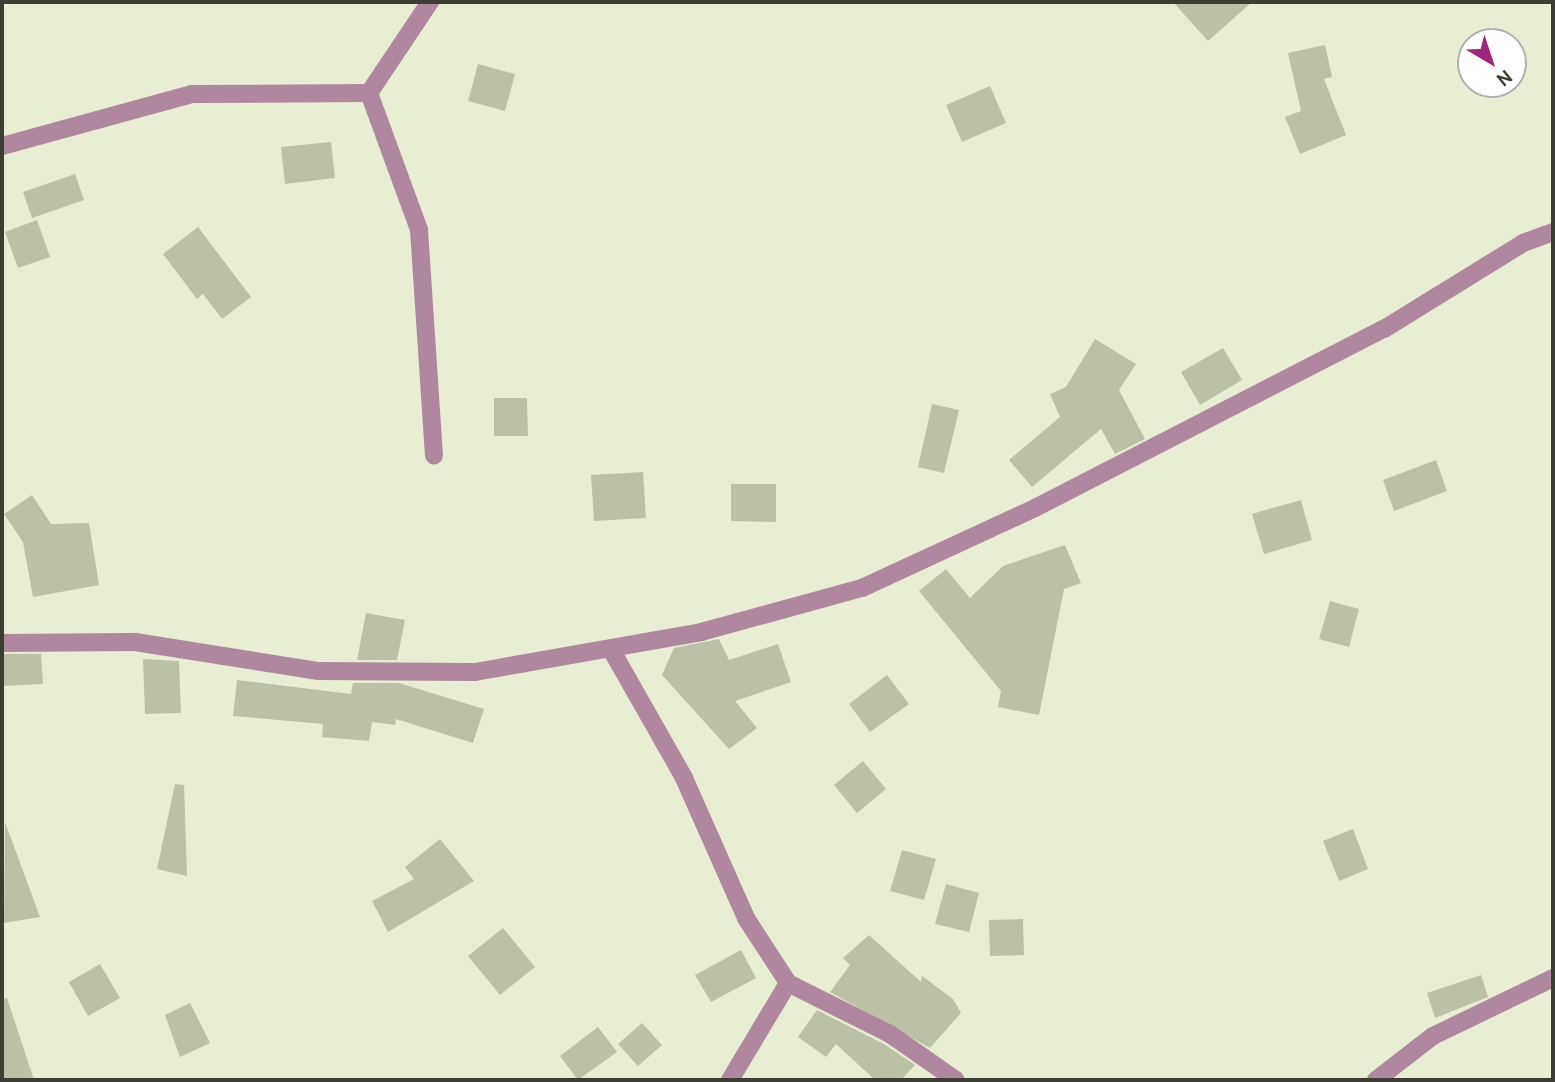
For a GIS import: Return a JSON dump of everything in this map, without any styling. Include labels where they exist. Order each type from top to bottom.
[{"type":"street","points":[[369,93],[430,2]]},
{"type":"street","points":[[2,146],[191,94],[369,93]]},
{"type":"street","points":[[369,93],[419,230],[434,456]]},
{"type":"street","points":[[2,643],[135,642],[332,671],[475,672],[612,651],[862,587],[1035,508],[1384,329],[1523,243],[1553,232]]},
{"type":"street","points":[[612,651],[684,778],[746,918],[788,983],[890,1034],[956,1080]]},
{"type":"street","points":[[1376,1080],[1433,1036],[1553,978]]},
{"type":"street","points":[[730,1080],[788,983]]},
{"type":"building","points":[[1173,2],[1252,2],[1208,41]]},
{"type":"building","points":[[1325,45],[1332,77],[1324,79],[1346,135],[1300,154],[1285,117],[1301,111],[1288,53]]},
{"type":"building","points":[[478,64],[515,74],[505,111],[468,101]]},
{"type":"building","points":[[990,86],[1006,123],[962,142],[946,105]]},
{"type":"building","points":[[331,142],[335,178],[285,184],[281,147]]},
{"type":"building","points":[[75,174],[84,200],[32,218],[23,192]]},
{"type":"building","points":[[37,220],[50,257],[18,268],[5,232]]},
{"type":"building","points":[[198,227],[251,297],[222,319],[203,294],[197,299],[163,254]]},
{"type":"building","points":[[1095,339],[1136,364],[1119,390],[1145,439],[1115,454],[1101,429],[1032,487],[1009,460],[1060,417],[1050,394],[1066,387]]},
{"type":"building","points":[[1223,348],[1242,380],[1200,405],[1181,372]]},
{"type":"building","points":[[494,398],[527,398],[528,436],[494,436]]},
{"type":"building","points":[[932,404],[959,410],[944,473],[918,467]]},
{"type":"building","points":[[1436,460],[1447,491],[1394,511],[1383,480]]},
{"type":"building","points":[[643,472],[646,518],[594,521],[591,475]]},
{"type":"building","points":[[731,484],[776,484],[776,522],[731,521]]},
{"type":"building","points":[[32,495],[51,524],[89,523],[99,585],[33,597],[23,542],[4,514]]},
{"type":"building","points":[[1301,500],[1312,540],[1264,554],[1252,514]]},
{"type":"building","points":[[1065,545],[1081,583],[1064,589],[1039,715],[998,707],[1001,691],[919,591],[946,569],[970,598],[1003,566]]},
{"type":"building","points":[[1330,601],[1359,609],[1349,647],[1319,639]]},
{"type":"building","points":[[366,613],[405,620],[397,660],[357,660]]},
{"type":"building","points":[[719,639],[729,660],[778,644],[791,682],[735,701],[757,728],[729,749],[662,675],[674,648]]},
{"type":"building","points":[[2,654],[41,654],[43,684],[2,686]]},
{"type":"building","points":[[143,659],[179,661],[181,713],[145,714]]},
{"type":"building","points":[[887,675],[909,704],[870,732],[849,704]]},
{"type":"building","points":[[237,680],[351,694],[353,683],[399,683],[484,709],[473,743],[396,719],[395,725],[372,722],[369,741],[322,737],[323,724],[233,716]]},
{"type":"building","points":[[863,761],[886,789],[857,813],[834,785]]},
{"type":"building","points":[[175,784],[184,785],[187,876],[157,869]]},
{"type":"building","points":[[5,822],[40,917],[4,923]]},
{"type":"building","points":[[1353,829],[1368,869],[1339,881],[1323,841]]},
{"type":"building","points":[[440,839],[474,881],[388,932],[372,901],[414,879],[405,867]]},
{"type":"building","points":[[902,850],[936,859],[924,900],[890,891]]},
{"type":"building","points":[[946,884],[979,893],[969,932],[935,924]]},
{"type":"building","points":[[1023,919],[1024,955],[990,956],[989,920]]},
{"type":"building","points":[[503,928],[535,967],[500,995],[468,956]]},
{"type":"building","points":[[869,935],[921,982],[922,976],[953,999],[961,1013],[930,1048],[830,992],[850,965],[843,958]]},
{"type":"building","points":[[741,950],[756,978],[711,1002],[695,975]]},
{"type":"building","points":[[100,964],[120,998],[88,1016],[69,982]]},
{"type":"building","points":[[1481,975],[1488,997],[1435,1018],[1427,993]]},
{"type":"building","points":[[7,998],[34,1080],[2,1080],[2,999]]},
{"type":"building","points":[[190,1003],[210,1043],[180,1057],[165,1015]]},
{"type":"building","points":[[817,1010],[884,1044],[915,1065],[901,1080],[875,1080],[836,1044],[826,1057],[798,1037]]},
{"type":"building","points":[[642,1023],[662,1045],[638,1066],[618,1044]]},
{"type":"building","points":[[598,1027],[617,1052],[578,1080],[560,1056]]}]
